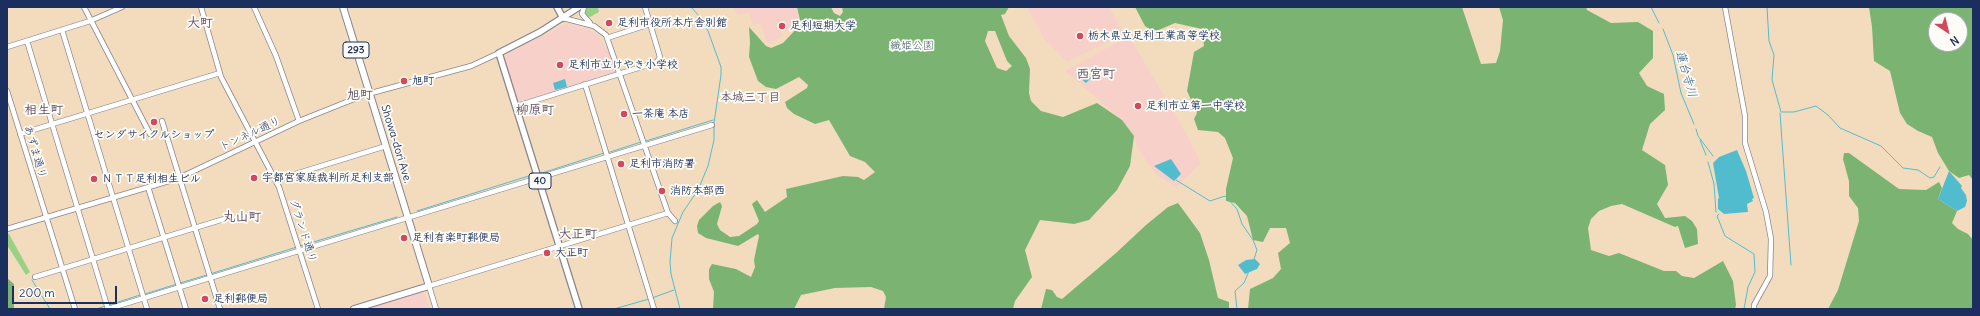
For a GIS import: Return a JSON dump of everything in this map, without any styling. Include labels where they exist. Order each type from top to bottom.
[{"type":"highway","name":"Showa-dori Ave.","points":[[343,7],[429,286]]},
{"type":"highway","points":[[354,309],[429,286]]},
{"type":"main road","points":[[557,7],[563,18]]},
{"type":"main road","points":[[499,53],[563,18],[579,7]]},
{"type":"main road","name":"40","points":[[499,53],[517,106],[579,309]]},
{"type":"street","points":[[84,7],[150,134]]},
{"type":"street","points":[[7,47],[90,21],[122,7]]},
{"type":"street","name":"グランド通り","points":[[201,7],[220,73],[230,96],[276,180],[318,309]]},
{"type":"street","points":[[254,7],[276,56],[299,121]]},
{"type":"street","points":[[584,7],[582,14],[591,24]]},
{"type":"street","points":[[517,106],[620,74],[659,59],[660,57],[645,7]]},
{"type":"street","points":[[1726,7],[1745,116],[1745,143],[1766,212],[1771,238],[1770,276],[1754,305],[1754,309]]},
{"type":"street","points":[[563,18],[591,24],[600,29],[607,38],[668,213],[675,221]]},
{"type":"street","points":[[607,38],[650,24]]},
{"type":"street","points":[[62,30],[147,309]]},
{"type":"street","points":[[26,40],[108,309],[712,125]]},
{"type":"street","name":"トンネル通り","points":[[8,229],[179,178],[299,121],[370,93],[471,66],[499,53]]},
{"type":"street","points":[[20,134],[220,73]]},
{"type":"street","points":[[585,84],[654,309]]},
{"type":"street","name":"あずま通り","points":[[7,91],[45,218],[75,309]]},
{"type":"street","points":[[162,121],[220,309]]},
{"type":"street","points":[[276,180],[386,146]]},
{"type":"street","points":[[148,187],[186,309]]},
{"type":"street","points":[[436,309],[429,286],[668,213]]},
{"type":"street","points":[[36,276],[224,219]]},
{"type":"street","points":[[7,222],[8,229]]},
{"type":"shaded area","name":"足利短期大学","points":[[733,7],[798,7],[803,26],[780,31],[783,36],[768,44],[760,23],[753,25],[749,13],[738,15]]},
{"type":"shaded area","name":"栃木県立足利工業高等学校","points":[[1027,7],[1109,7],[1124,34],[1067,62],[1044,39]]},
{"type":"shaded area","name":"足利市立けやき小学校","points":[[565,24],[588,29],[597,34],[607,48],[616,73],[520,104],[518,102],[504,58],[505,55]]},
{"type":"shaded area","name":"足利市立第一中学校","points":[[1129,36],[1186,133],[1201,163],[1177,187],[1157,176],[1137,147],[1134,136],[1122,120],[1065,71]]},
{"type":"shaded area","points":[[422,292],[424,293],[429,309],[365,309]]},
{"type":"green space","points":[[587,7],[598,7],[599,12],[590,17],[586,16],[585,9]]},
{"type":"green space","name":"織姫公園","points":[[797,7],[831,7],[834,13],[840,16],[843,12],[842,7],[1009,7],[1005,14],[1001,15],[1009,36],[1026,58],[1030,69],[1029,93],[1031,101],[1041,111],[1063,117],[1097,103],[1122,120],[1134,136],[1130,166],[1117,190],[1089,220],[1074,224],[1040,220],[1025,250],[1032,277],[1015,301],[1013,309],[884,309],[886,297],[883,291],[871,287],[835,288],[801,295],[794,309],[713,309],[714,292],[709,279],[709,269],[712,264],[736,269],[751,277],[755,267],[754,260],[759,236],[758,234],[738,246],[706,238],[698,233],[697,226],[699,220],[713,206],[720,202],[722,206],[717,224],[720,230],[730,237],[739,236],[759,221],[752,204],[757,200],[765,212],[787,197],[786,189],[843,176],[858,177],[864,180],[875,172],[865,162],[850,156],[829,120],[815,124],[794,114],[787,108],[785,102],[807,88],[808,85],[799,77],[776,89],[766,87],[758,81],[749,57],[749,27],[766,46],[771,48],[783,43],[801,24]],"holes":[[[988,31],[995,31],[1007,61],[1012,66],[1006,71],[997,68],[985,41]]]},
{"type":"green space","points":[[1135,7],[1462,7],[1481,64],[1496,63],[1500,51],[1503,20],[1499,7],[1586,7],[1587,10],[1611,23],[1638,22],[1653,31],[1653,58],[1639,73],[1647,86],[1664,94],[1665,110],[1650,124],[1642,150],[1665,165],[1668,185],[1657,204],[1665,218],[1685,216],[1692,221],[1697,229],[1698,244],[1685,248],[1678,226],[1675,227],[1622,204],[1611,206],[1599,211],[1591,219],[1588,228],[1591,250],[1609,256],[1619,253],[1664,271],[1676,271],[1682,276],[1694,278],[1723,261],[1733,281],[1736,305],[1735,309],[1248,309],[1250,289],[1273,278],[1281,269],[1278,253],[1290,243],[1286,228],[1270,228],[1263,242],[1253,240],[1247,216],[1235,203],[1226,201],[1226,189],[1233,158],[1225,138],[1218,132],[1198,130],[1194,119],[1197,113],[1187,91],[1194,52],[1204,46],[1202,29],[1175,23],[1154,32],[1145,26]]},
{"type":"green space","points":[[1869,7],[1973,7],[1973,180],[1969,175],[1959,178],[1949,171],[1938,153],[1932,137],[1907,124],[1900,113],[1890,71],[1874,61]]},
{"type":"green space","points":[[1844,153],[1849,153],[1899,189],[1926,190],[1939,182],[1942,188],[1938,199],[1957,211],[1952,223],[1958,229],[1968,234],[1973,240],[1973,309],[1828,309],[1838,290],[1859,221],[1858,208],[1849,196],[1849,181],[1843,159]]},
{"type":"green space","points":[[1178,203],[1200,233],[1209,260],[1218,298],[1229,302],[1229,309],[1041,309],[1046,289],[1052,290],[1057,297],[1062,299],[1146,225],[1168,207]]},
{"type":"green space","points":[[7,234],[9,234],[30,272],[26,275],[7,245]]},
{"type":"green space","points":[[7,278],[14,284],[14,309],[7,309]]},
{"type":"water","points":[[1081,69],[1091,78],[1086,83],[1076,74]]},
{"type":"water","points":[[565,79],[567,87],[555,90],[553,83]]},
{"type":"water","points":[[1737,150],[1746,171],[1754,198],[1752,199],[1753,201],[1747,204],[1748,212],[1724,214],[1718,209],[1719,198],[1713,163],[1719,157]]},
{"type":"water","points":[[1171,159],[1181,174],[1174,181],[1154,166]]},
{"type":"water","points":[[1949,171],[1962,186],[1961,188],[1966,195],[1967,201],[1965,207],[1957,211],[1938,199]]},
{"type":"water","points":[[1255,259],[1260,264],[1257,269],[1245,274],[1238,265],[1246,260]]},
{"type":"waterway","points":[[691,7],[700,17],[708,31],[721,67],[714,123]]},
{"type":"waterway","name":"蓮台寺川","points":[[1651,7],[1659,23]]},
{"type":"waterway","points":[[1767,7],[1769,41],[1774,55],[1772,80],[1781,112],[1794,112],[1816,106],[1828,115],[1840,128],[1881,146],[1903,168],[1918,170],[1930,178],[1934,177],[1940,167]]},
{"type":"waterway","name":"蓮台寺川","points":[[1663,29],[1673,55],[1681,93],[1694,124]]},
{"type":"waterway","points":[[1780,113],[1791,265]]},
{"type":"waterway","points":[[646,141],[713,120]]},
{"type":"waterway","points":[[680,309],[671,274],[670,262],[672,238],[683,212],[698,190],[708,166],[714,140],[714,126]]},
{"type":"waterway","name":"蓮台寺川","points":[[1696,129],[1698,136],[1713,156]]},
{"type":"waterway","name":"蓮台寺川","points":[[1700,140],[1706,155]]},
{"type":"waterway","points":[[607,153],[641,142]]},
{"type":"waterway","points":[[539,174],[604,153]]},
{"type":"waterway","points":[[1708,162],[1714,184],[1716,212]]},
{"type":"waterway","points":[[417,211],[535,174]]},
{"type":"waterway","points":[[1176,180],[1210,201],[1225,196],[1237,209],[1242,224],[1253,240],[1257,250],[1254,259]]},
{"type":"waterway","name":"蓮台寺川","points":[[1719,214],[1717,216],[1725,236],[1754,254],[1755,272],[1748,287],[1744,309]]},
{"type":"waterway","points":[[300,246],[397,217]]},
{"type":"waterway","points":[[210,274],[297,247]]},
{"type":"waterway","points":[[1237,309],[1235,291],[1244,283],[1249,271]]},
{"type":"waterway","points":[[180,283],[207,275]]},
{"type":"waterway","points":[[32,280],[50,309]]},
{"type":"waterway","points":[[145,294],[177,284]]},
{"type":"waterway","points":[[652,298],[674,290]]},
{"type":"waterway","points":[[109,305],[140,295]]},
{"type":"waterway","points":[[614,309],[649,299]]},
{"type":"waterway","points":[[96,309],[106,306]]},
{"type":"place","name":"足利市役所本庁舎別館","points":[[609,23]]},
{"type":"place","name":"足利短期大学","points":[[782,26]]},
{"type":"place","name":"栃木県立足利工業高等学校","points":[[1080,36]]},
{"type":"place","name":"足利市立けやき小学校","points":[[560,65]]},
{"type":"place","name":"旭町","points":[[404,81]]},
{"type":"place","name":"足利市立第一中学校","points":[[1138,106]]},
{"type":"place","name":"一茶庵 本店","points":[[624,114]]},
{"type":"place","name":"センダサイクルショップ","points":[[154,122]]},
{"type":"place","name":"足利市消防署","points":[[621,164]]},
{"type":"place","name":"宇都宮家庭裁判所足利支部","points":[[254,178]]},
{"type":"place","name":"ＮＴＴ足利相生ビル","points":[[94,179]]},
{"type":"place","name":"消防本部西","points":[[662,191]]},
{"type":"place","name":"足利有楽町郵便局","points":[[404,238]]},
{"type":"place","name":"大正町","points":[[547,253]]},
{"type":"place","name":"足利郵便局","points":[[205,299]]},
{"type":"district","name":"大町","points":[[200,23]]},
{"type":"district","name":"西宮町","points":[[1096,74]]},
{"type":"district","name":"旭町","points":[[360,95]]},
{"type":"district","name":"本城三丁目","points":[[750,98]]},
{"type":"district","name":"相生町","points":[[44,110]]},
{"type":"district","name":"柳原町","points":[[535,110]]},
{"type":"district","name":"丸山町","points":[[242,217]]},
{"type":"district","name":"大正町","points":[[578,234]]}]
